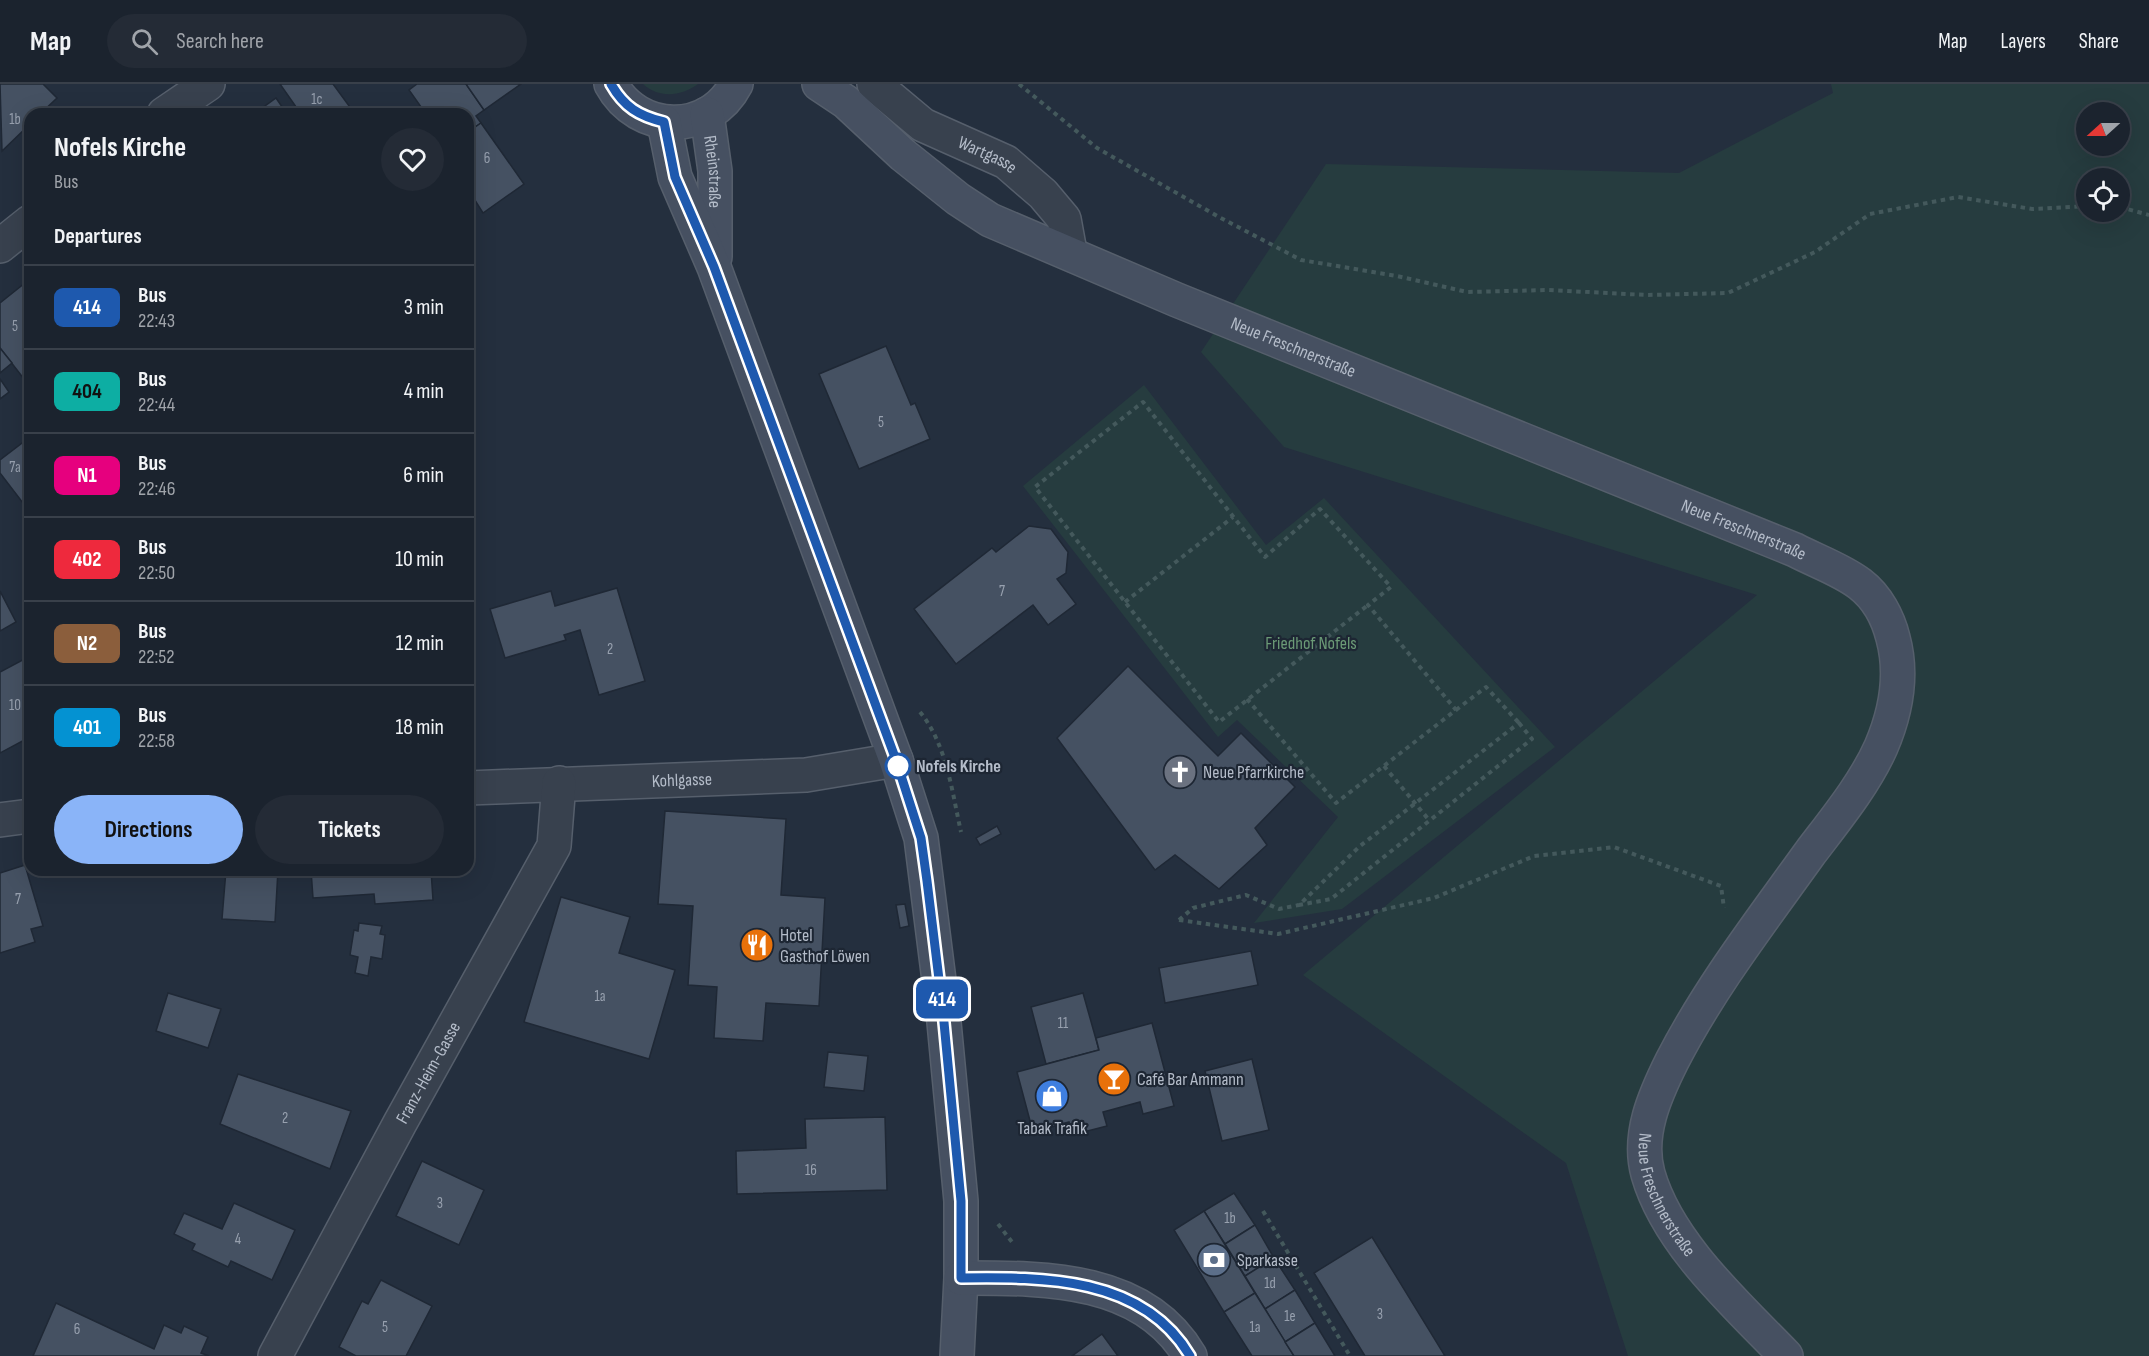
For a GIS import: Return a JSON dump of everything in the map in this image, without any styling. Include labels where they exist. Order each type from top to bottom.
[{"type":"street","points":[[173,108],[208,84]]},
{"type":"street","points":[[611,84],[625,105],[641,117],[664,122],[688,121],[707,114],[726,99],[736,84]]},
{"type":"street","name":"Neue Freschnerstraße","points":[[819,84],[846,102],[903,155],[958,199],[990,220],[1070,252],[1177,300],[1795,550],[1861,585],[1887,617],[1899,657],[1897,700],[1881,748],[1851,798],[1690,1026],[1654,1097],[1646,1132],[1647,1172],[1660,1205],[1680,1238],[1786,1356]]},
{"type":"street","name":"Wartgasse","points":[[874,84],[922,125],[1006,162],[1043,194],[1064,219],[1070,252]]},
{"type":"street","name":"Rheinstraße","points":[[707,114],[715,171],[714,267]]},
{"type":"street","name":"Rheinstraße","points":[[664,122],[675,177],[714,267],[896,760],[921,838],[943,1012],[961,1201],[961,1278],[957,1356]]},
{"type":"street","points":[[0,246],[24,227]]},
{"type":"street","name":"Kohlgasse","points":[[474,788],[806,775],[896,760]]},
{"type":"street","name":"Franz-Heim-Gasse","points":[[275,1356],[554,846],[559,783]]},
{"type":"street","points":[[0,820],[24,817]]},
{"type":"street","points":[[961,1278],[1075,1282],[1107,1290],[1150,1312],[1183,1344],[1190,1356]]},
{"type":"path","points":[[1019,84],[1097,148],[1301,260],[1397,276],[1467,292],[1548,290],[1647,295],[1728,293],[1815,252],[1870,214],[1958,197],[2032,209],[2076,207]]},
{"type":"path","points":[[2130,210],[2149,215]]},
{"type":"path","points":[[1143,402],[1264,557],[1320,509],[1391,587],[1219,722],[1125,602],[1035,487],[1143,402]]},
{"type":"path","points":[[1125,602],[1233,517]]},
{"type":"path","points":[[1368,605],[1456,710]]},
{"type":"path","points":[[1246,699],[1336,803],[1486,687],[1532,739],[1331,899],[1279,909],[1246,895],[1193,908],[1179,920],[1278,934],[1434,898],[1534,856],[1614,848],[1721,886],[1731,965]]},
{"type":"path","points":[[1299,904],[1360,846],[1519,723]]},
{"type":"path","points":[[1384,766],[1429,820]]},
{"type":"path","points":[[1263,1211],[1350,1356]]},
{"type":"path","points":[[994,1212],[998,1224],[1013,1243],[1021,1248]]},
{"type":"green space","points":[[643,84],[698,84],[678,93],[663,94]]},
{"type":"green space","points":[[1831,84],[2149,84],[2149,1356],[1628,1356],[1566,1163],[1303,975],[1757,595],[1284,447],[1201,352],[1326,164],[1679,173],[1833,93]]},
{"type":"green space","name":"Friedhof Nofels","points":[[1144,385],[1266,545],[1324,498],[1555,747],[1342,909],[1254,923],[1338,817],[1237,720],[1218,737],[1023,486]]},
{"type":"building","points":[[0,84],[43,84],[57,98],[46,108],[24,108],[24,130],[2,151]]},
{"type":"building","points":[[280,84],[333,84],[351,108],[297,108]]},
{"type":"building","points":[[417,84],[466,84],[484,110],[476,116],[481,123],[474,128],[474,108],[422,108],[409,90]]},
{"type":"building","points":[[466,84],[521,84],[484,110]]},
{"type":"building","points":[[276,98],[283,108],[262,108]]},
{"type":"building","points":[[481,123],[524,184],[483,213],[474,199],[474,128]]},
{"type":"building","points":[[24,284],[24,379],[0,348],[0,303]]},
{"type":"building","points":[[886,346],[911,405],[915,403],[930,439],[859,469],[819,374]]},
{"type":"building","points":[[0,348],[12,363],[0,373]]},
{"type":"building","points":[[0,379],[9,392],[0,399]]},
{"type":"building","points":[[24,442],[24,504],[0,473],[0,460]]},
{"type":"building","points":[[1029,526],[1051,529],[1068,552],[1066,573],[1057,579],[1076,604],[1048,625],[1033,605],[956,664],[914,609],[992,548],[996,552]]},
{"type":"building","points":[[617,588],[645,681],[599,695],[580,630],[564,635],[566,640],[505,658],[490,609],[551,591],[555,606]]},
{"type":"building","points":[[0,591],[16,622],[0,631]]},
{"type":"building","points":[[24,659],[24,740],[0,753],[0,672]]},
{"type":"building","name":"Neue Pfarrkirche","points":[[1128,666],[1218,756],[1241,733],[1295,787],[1255,828],[1267,845],[1219,889],[1175,855],[1155,870],[1057,738]]},
{"type":"building","name":"Hotel Gasthof Löwen","points":[[665,811],[786,819],[781,895],[825,898],[819,1006],[766,1003],[763,1041],[714,1038],[717,987],[688,985],[693,906],[658,904]]},
{"type":"building","points":[[997,826],[1001,834],[980,845],[976,838]]},
{"type":"building","points":[[24,865],[24,876],[28,876],[43,926],[31,929],[35,942],[0,953],[0,873]]},
{"type":"building","points":[[226,876],[278,876],[275,922],[222,919]]},
{"type":"building","points":[[311,876],[431,876],[433,900],[375,904],[374,894],[313,898]]},
{"type":"building","points":[[561,897],[630,917],[619,953],[675,970],[649,1059],[524,1022]]},
{"type":"building","points":[[905,904],[909,926],[900,928],[896,905]]},
{"type":"building","points":[[359,923],[382,926],[380,934],[385,935],[382,959],[371,957],[368,976],[355,973],[358,957],[350,955],[354,930],[358,931]]},
{"type":"building","points":[[1251,951],[1258,985],[1165,1003],[1159,968]]},
{"type":"building","points":[[168,993],[221,1009],[208,1048],[156,1031]]},
{"type":"building","points":[[1083,993],[1099,1050],[1046,1064],[1031,1007]]},
{"type":"building","points":[[1152,1023],[1174,1106],[1143,1114],[1140,1102],[1103,1112],[1107,1126],[1072,1135],[1069,1122],[1033,1132],[1017,1072],[1099,1050],[1096,1038]]},
{"type":"building","points":[[828,1052],[868,1056],[864,1091],[824,1087]]},
{"type":"building","points":[[1252,1059],[1269,1130],[1222,1141],[1205,1071]]},
{"type":"building","points":[[238,1074],[351,1111],[330,1169],[220,1124]]},
{"type":"building","points":[[885,1117],[887,1190],[737,1194],[736,1151],[806,1148],[805,1119]]},
{"type":"building","points":[[422,1161],[484,1190],[459,1245],[396,1216]]},
{"type":"building","points":[[1234,1193],[1255,1225],[1225,1244],[1204,1211]]},
{"type":"building","points":[[234,1203],[295,1230],[272,1280],[231,1261],[228,1267],[192,1250],[195,1244],[174,1234],[184,1213],[222,1229]]},
{"type":"building","name":"Sparkasse","points":[[1204,1211],[1255,1293],[1224,1312],[1174,1230]]},
{"type":"building","points":[[1255,1225],[1274,1258],[1245,1276],[1225,1244]]},
{"type":"building","points":[[1372,1237],[1445,1356],[1365,1356],[1314,1273]]},
{"type":"building","points":[[1274,1258],[1295,1290],[1265,1309],[1245,1276]]},
{"type":"building","points":[[381,1280],[432,1306],[406,1356],[356,1356],[339,1347],[362,1301],[368,1304]]},
{"type":"building","points":[[1295,1290],[1315,1323],[1285,1342],[1265,1309]]},
{"type":"building","points":[[1255,1293],[1294,1356],[1252,1356],[1224,1312]]},
{"type":"building","points":[[56,1303],[154,1349],[164,1325],[181,1333],[184,1326],[208,1337],[201,1353],[209,1356],[33,1356]]},
{"type":"building","points":[[1315,1323],[1335,1356],[1294,1356],[1285,1342]]},
{"type":"building","points":[[1102,1334],[1118,1356],[1072,1356]]},
{"type":"bus line","name":"414","points":[[611,84],[625,105],[641,117],[664,122],[675,177],[714,267],[760,398],[896,760],[921,838],[943,1012],[961,1201],[961,1278],[1075,1282],[1107,1290],[1150,1312],[1183,1344],[1190,1356]]},
{"type":"place","name":"Nofels Kirche","points":[[898,766]]},
{"type":"place","name":"Neue Pfarrkirche","points":[[1180,772]]},
{"type":"place","name":"Hotel Gasthof Löwen","points":[[757,945]]},
{"type":"place","name":"Café Bar Ammann","points":[[1114,1079]]},
{"type":"place","name":"Tabak Trafik","points":[[1052,1096]]},
{"type":"place","name":"Sparkasse","points":[[1214,1260]]}]
